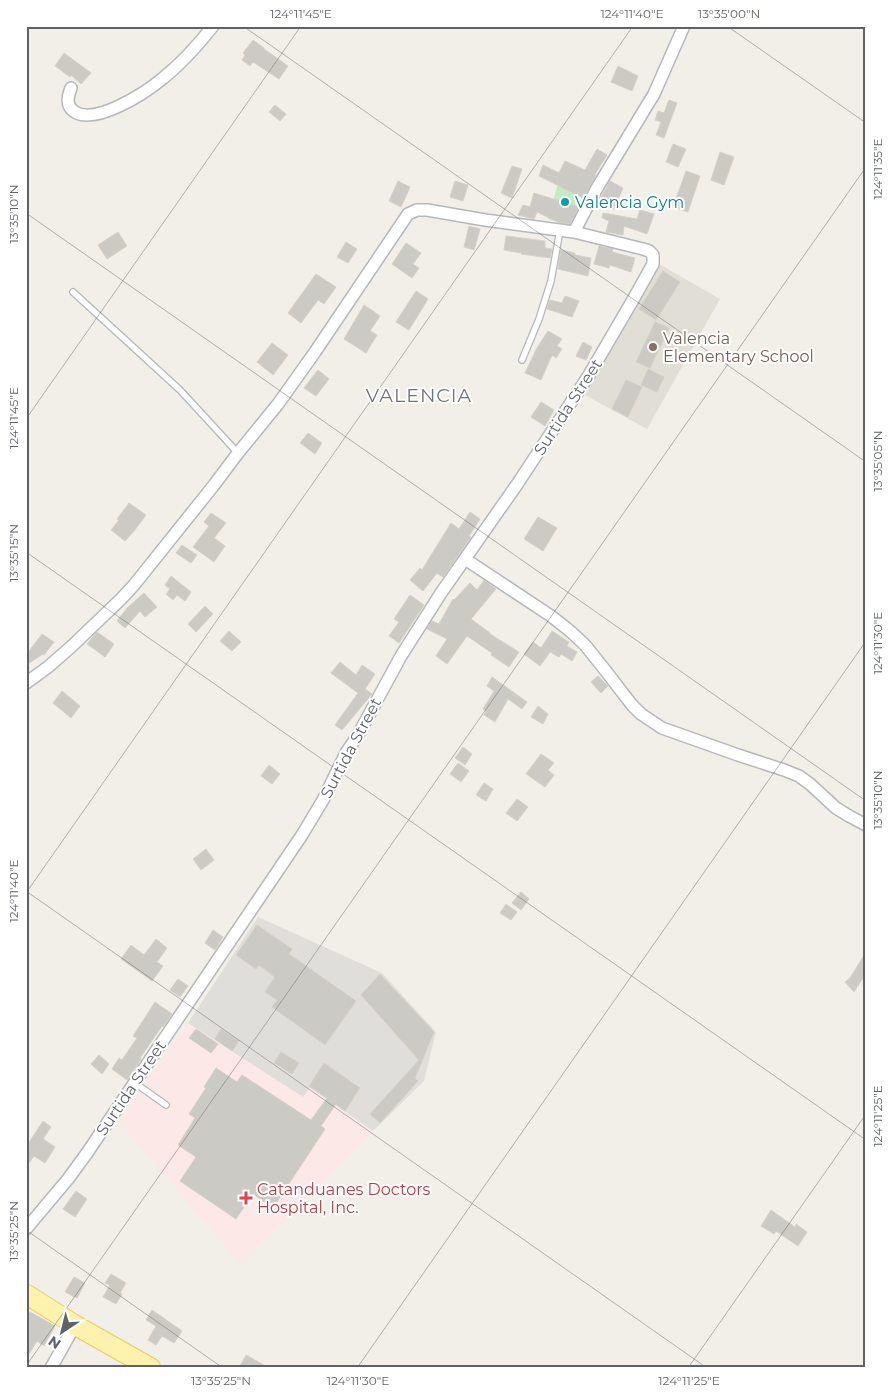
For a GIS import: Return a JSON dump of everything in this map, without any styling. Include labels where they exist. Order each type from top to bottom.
[{"type":"main road","points":[[26,1294],[75,1325],[151,1368]]},
{"type":"street","points":[[71,88],[67,99],[70,107],[76,112],[90,114],[108,110],[146,91],[163,78],[213,26]]},
{"type":"street","points":[[26,682],[60,657],[121,598],[269,416],[297,378],[408,214],[418,210],[427,210],[574,232],[597,188],[654,94],[684,26]]},
{"type":"street","name":"Surtida Street","points":[[26,1229],[72,1173],[302,835],[324,800],[346,753],[358,735],[401,656],[589,375],[626,314],[653,264],[653,255],[650,251],[643,248],[574,232]]},
{"type":"street","points":[[465,559],[544,611],[570,631],[585,645],[632,705],[662,728],[799,776],[836,808],[866,825]]},
{"type":"street","points":[[51,1368],[75,1325]]},
{"type":"lane","points":[[522,360],[537,326],[551,281],[560,230]]},
{"type":"lane","points":[[73,292],[180,390],[238,453]]},
{"type":"lane","points":[[135,1083],[166,1105]]},
{"type":"shaded area","name":"Valencia Elementary School","points":[[659,264],[720,299],[647,429],[585,395]]},
{"type":"shaded area","points":[[258,917],[382,973],[436,1032],[424,1081],[373,1131],[310,1088],[303,1098],[188,1023]]},
{"type":"shaded area","name":"Catanduanes Doctors Hospital, Inc.","points":[[188,1023],[303,1097],[310,1088],[373,1131],[242,1265],[119,1122]]},
{"type":"green space","name":"Valencia Gym","points":[[559,180],[580,187],[569,225],[548,219]]},
{"type":"building","points":[[253,40],[288,66],[279,79],[253,62],[250,66],[242,60],[245,55],[243,53]]},
{"type":"building","points":[[64,53],[91,73],[81,84],[71,75],[70,77],[55,66]]},
{"type":"building","points":[[618,66],[638,76],[632,91],[611,82]]},
{"type":"building","points":[[669,100],[677,103],[664,138],[656,135],[661,122],[655,120],[658,111],[664,113]]},
{"type":"building","points":[[275,105],[286,114],[280,121],[269,112]]},
{"type":"building","points":[[673,144],[686,149],[678,167],[666,162]]},
{"type":"building","points":[[597,149],[607,155],[583,198],[539,176],[543,165],[559,173],[565,161],[585,170]]},
{"type":"building","points":[[720,152],[734,157],[724,185],[711,180]]},
{"type":"building","points":[[512,166],[522,169],[512,198],[501,193]]},
{"type":"building","points":[[686,171],[700,176],[688,212],[673,207]]},
{"type":"building","points":[[398,181],[410,187],[401,207],[389,201]]},
{"type":"building","points":[[455,181],[468,185],[463,201],[450,197]]},
{"type":"building","points":[[610,181],[623,188],[613,210],[598,203]]},
{"type":"building","points":[[534,193],[579,207],[570,224],[558,222],[537,212],[534,219],[518,215],[523,205],[530,207]]},
{"type":"building","points":[[640,210],[654,214],[647,234],[624,226],[623,235],[606,232],[609,221],[602,218],[603,213],[637,219]]},
{"type":"building","points":[[469,226],[480,229],[474,250],[464,247]]},
{"type":"building","points":[[118,232],[127,246],[107,259],[98,245]]},
{"type":"building","points":[[506,236],[545,241],[545,248],[552,249],[550,258],[504,250]]},
{"type":"building","points":[[346,242],[357,249],[348,263],[337,257]]},
{"type":"building","points":[[406,243],[421,253],[413,264],[419,268],[412,278],[392,264]]},
{"type":"building","points":[[599,246],[613,249],[612,252],[635,258],[631,272],[610,265],[609,268],[594,264]]},
{"type":"building","points":[[561,250],[591,258],[588,276],[558,269]]},
{"type":"building","points":[[663,271],[680,282],[656,320],[639,309]]},
{"type":"building","points":[[316,274],[336,287],[324,304],[318,300],[301,323],[288,313]]},
{"type":"building","points":[[416,291],[428,299],[409,330],[396,322]]},
{"type":"building","points":[[565,296],[579,301],[572,317],[547,309],[550,300],[562,303]]},
{"type":"building","points":[[364,305],[380,316],[370,331],[377,335],[366,353],[344,339]]},
{"type":"building","points":[[655,322],[669,328],[650,368],[636,362]]},
{"type":"building","points":[[548,331],[562,339],[557,346],[562,349],[556,358],[552,355],[541,380],[525,373]]},
{"type":"building","points":[[583,342],[592,347],[586,360],[576,356]]},
{"type":"building","points":[[272,343],[288,355],[273,375],[257,362]]},
{"type":"building","points":[[648,369],[664,377],[657,392],[641,385]]},
{"type":"building","points":[[318,370],[329,379],[316,396],[304,388]]},
{"type":"building","points":[[626,380],[642,387],[628,417],[612,409]]},
{"type":"building","points":[[541,402],[554,410],[545,426],[531,417]]},
{"type":"building","points":[[308,433],[322,443],[315,454],[300,443]]},
{"type":"building","points":[[129,503],[146,515],[125,541],[111,530]]},
{"type":"building","points":[[470,512],[480,519],[469,536],[471,537],[443,577],[437,573],[423,591],[410,580],[420,568],[422,570],[451,523],[459,529]]},
{"type":"building","points":[[211,513],[226,523],[214,538],[225,546],[214,562],[193,547],[209,526],[204,522]]},
{"type":"building","points":[[538,517],[557,528],[543,551],[524,539]]},
{"type":"building","points":[[182,545],[197,555],[191,563],[176,553]]},
{"type":"building","points":[[171,576],[191,592],[185,601],[177,595],[173,600],[166,594],[170,589],[165,585]]},
{"type":"building","points":[[484,580],[496,589],[471,619],[490,634],[519,652],[509,667],[467,636],[447,664],[436,656],[447,639],[427,629],[432,621],[439,624],[453,599],[470,583],[477,590]]},
{"type":"building","points":[[144,593],[157,607],[145,617],[140,611],[125,628],[117,621],[128,607]]},
{"type":"building","points":[[410,595],[424,605],[399,643],[389,636],[399,622],[394,619]]},
{"type":"building","points":[[205,606],[213,614],[196,632],[188,624]]},
{"type":"building","points":[[229,631],[241,642],[232,651],[220,641]]},
{"type":"building","points":[[552,631],[569,642],[567,646],[577,652],[572,661],[561,654],[559,657],[550,652],[540,666],[524,654],[533,642],[541,648]]},
{"type":"building","points":[[97,632],[114,644],[105,657],[87,644]]},
{"type":"building","points":[[42,634],[54,642],[44,655],[26,665],[26,655]]},
{"type":"building","points":[[340,662],[356,675],[362,665],[375,674],[365,689],[372,694],[342,730],[335,725],[358,693],[331,673]]},
{"type":"building","points":[[598,676],[608,686],[601,693],[591,682]]},
{"type":"building","points":[[492,677],[527,702],[522,709],[508,699],[495,722],[484,715],[486,711],[483,709],[494,691],[487,686]]},
{"type":"building","points":[[62,691],[80,706],[71,718],[53,703]]},
{"type":"building","points":[[538,706],[548,714],[543,724],[531,717]]},
{"type":"building","points":[[463,747],[472,754],[465,765],[455,758]]},
{"type":"building","points":[[541,754],[554,763],[548,770],[554,775],[545,787],[526,774]]},
{"type":"building","points":[[458,763],[469,771],[461,782],[450,774]]},
{"type":"building","points":[[269,765],[280,774],[272,784],[261,776]]},
{"type":"building","points":[[484,783],[493,789],[486,801],[476,795]]},
{"type":"building","points":[[517,799],[528,807],[517,821],[506,813]]},
{"type":"building","points":[[206,849],[214,860],[201,870],[193,859]]},
{"type":"building","points":[[521,892],[529,899],[521,910],[512,903]]},
{"type":"building","points":[[506,904],[517,912],[511,920],[500,913]]},
{"type":"building","points":[[257,925],[292,949],[289,954],[356,1001],[325,1045],[272,1007],[277,1000],[265,992],[275,977],[259,965],[256,969],[236,955]]},
{"type":"building","points":[[213,930],[223,937],[215,950],[205,943]]},
{"type":"building","points":[[156,939],[167,948],[157,962],[163,966],[152,981],[121,959],[131,945],[144,955]]},
{"type":"building","points":[[866,952],[866,973],[854,992],[845,982],[850,978]]},
{"type":"building","points":[[380,974],[434,1032],[415,1078],[418,1081],[380,1123],[370,1114],[419,1060],[361,995]]},
{"type":"building","points":[[178,979],[188,986],[180,997],[170,990]]},
{"type":"building","points":[[155,1002],[172,1014],[140,1058],[127,1080],[112,1069],[119,1058],[122,1060],[137,1038],[133,1036]]},
{"type":"building","points":[[196,1029],[218,1044],[211,1053],[189,1038]]},
{"type":"building","points":[[221,1029],[239,1041],[232,1051],[215,1039]]},
{"type":"building","points":[[281,1052],[299,1063],[292,1074],[274,1063]]},
{"type":"building","points":[[99,1055],[109,1064],[102,1074],[91,1064]]},
{"type":"building","points":[[324,1063],[360,1088],[345,1111],[336,1104],[321,1126],[325,1129],[273,1208],[253,1194],[236,1219],[180,1181],[196,1157],[178,1145],[195,1118],[189,1114],[216,1068],[237,1082],[242,1075],[311,1120],[327,1098],[309,1086]]},
{"type":"building","points":[[43,1121],[51,1127],[43,1139],[55,1147],[45,1163],[34,1156],[26,1167],[26,1147]]},
{"type":"building","points":[[76,1191],[87,1199],[75,1217],[63,1209]]},
{"type":"building","points":[[771,1210],[795,1227],[796,1224],[807,1232],[798,1246],[776,1231],[774,1234],[761,1226]]},
{"type":"building","points":[[111,1274],[126,1283],[116,1304],[103,1297],[110,1285],[105,1283]]},
{"type":"building","points":[[74,1277],[85,1283],[77,1298],[65,1292]]},
{"type":"building","points":[[152,1310],[182,1331],[174,1343],[162,1336],[156,1345],[148,1340],[156,1326],[146,1320]]},
{"type":"building","points":[[30,1312],[55,1326],[44,1346],[37,1341],[26,1359],[26,1319]]},
{"type":"building","points":[[246,1355],[269,1368],[239,1368]]},
{"type":"place","name":"Valencia Gym","points":[[565,202]]},
{"type":"place","name":"Valencia Elementary School","points":[[653,347]]},
{"type":"place","name":"Catanduanes Doctors Hospital, Inc.","points":[[246,1198]]},
{"type":"district","name":"VALENCIA","points":[[419,395]]}]
